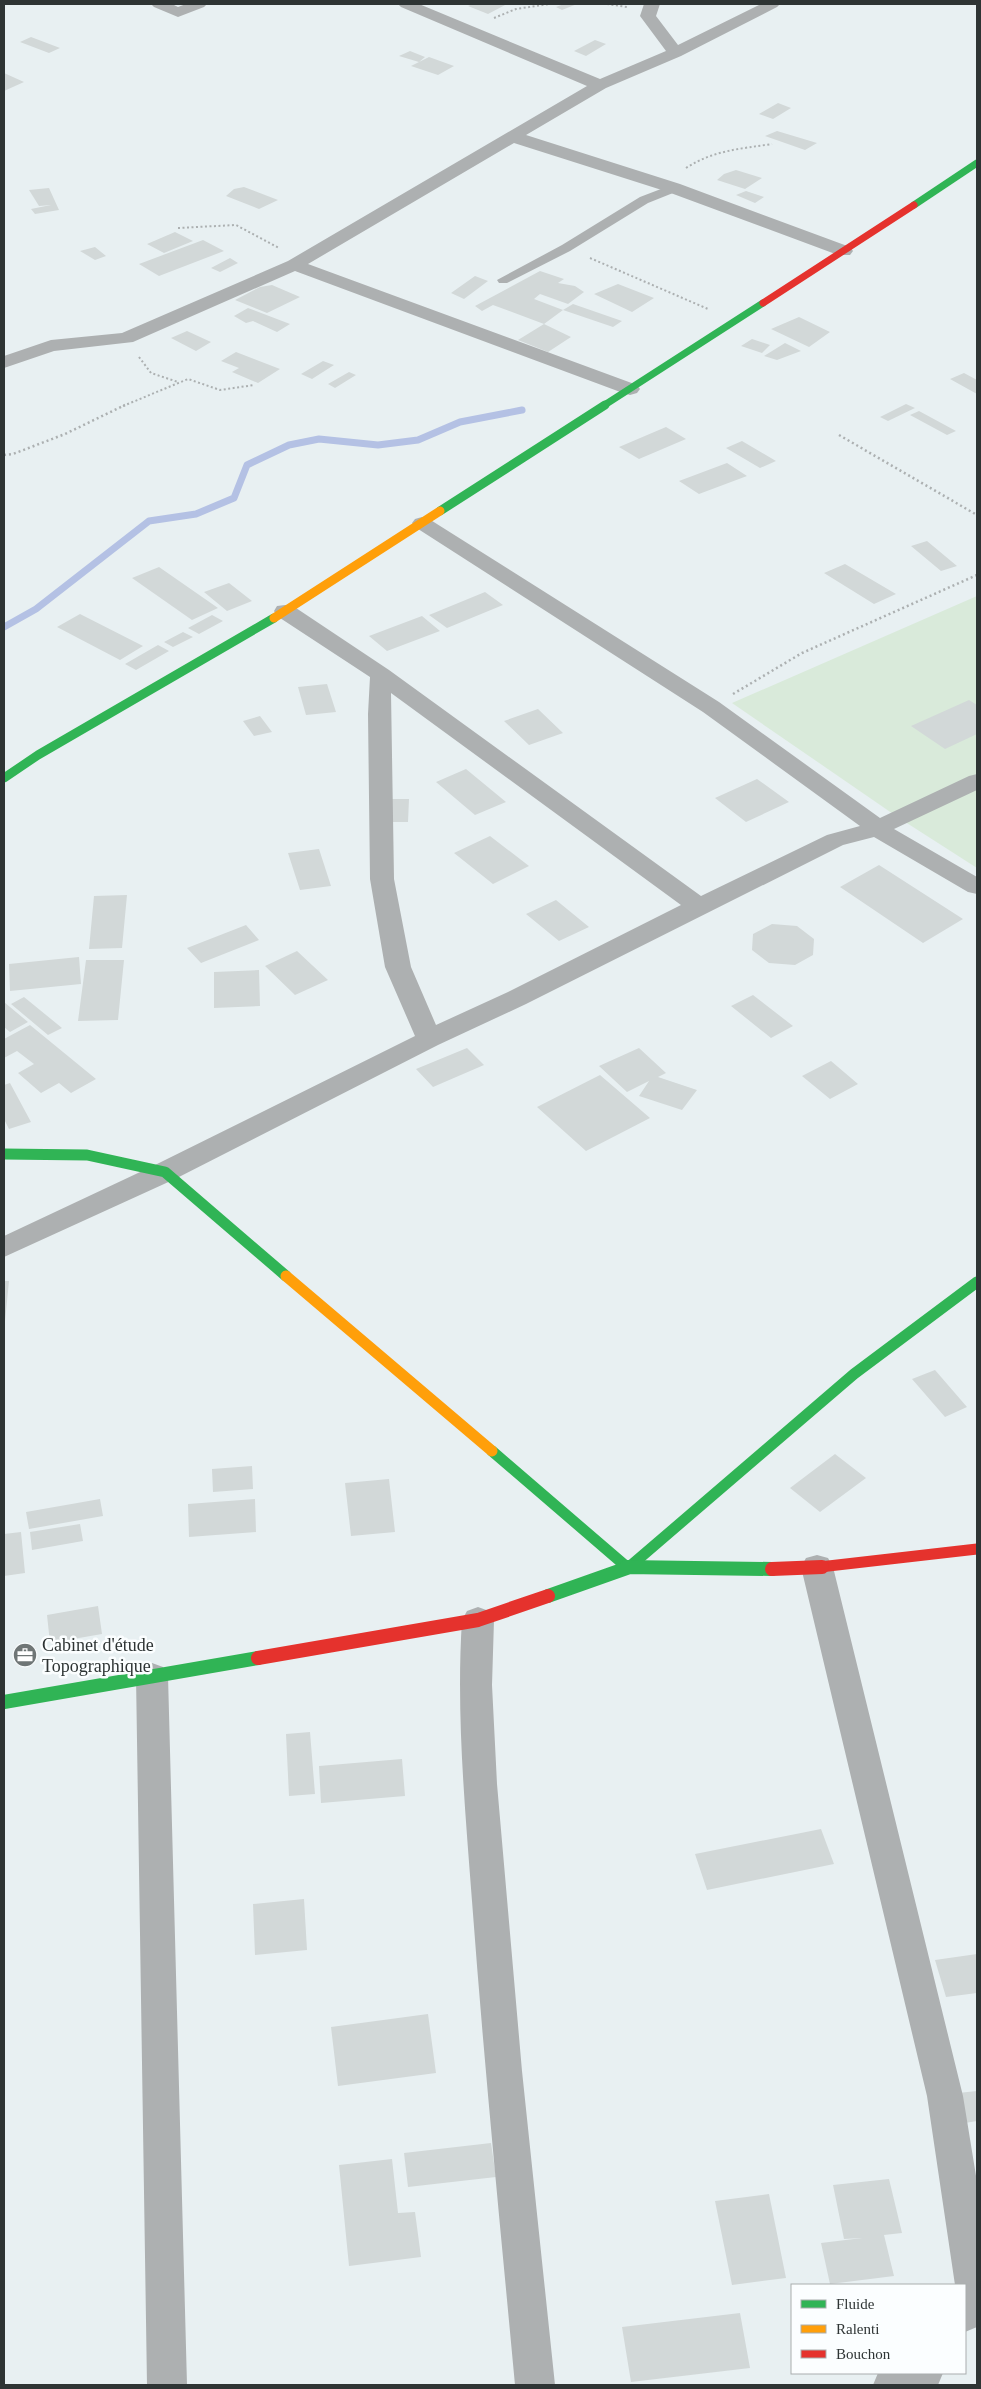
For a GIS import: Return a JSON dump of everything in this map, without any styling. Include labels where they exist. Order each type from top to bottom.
[{"type":"street","points":[[159,4],[178,12],[199,4]]},
{"type":"street","points":[[406,4],[600,85]]},
{"type":"street","points":[[652,4],[648,16],[675,53]]},
{"type":"street","points":[[4,362],[51,346],[126,338],[298,263],[600,85],[675,53],[772,4]]},
{"type":"street","points":[[511,136],[674,188],[844,251]]},
{"type":"street","points":[[4,778],[38,755],[285,611],[736,321],[977,163]]},
{"type":"street","points":[[298,263],[630,389]]},
{"type":"street","points":[[422,523],[711,707],[888,836],[977,886]]},
{"type":"street","points":[[285,611],[381,675],[700,907]]},
{"type":"street","points":[[381,675],[379,714],[382,880],[398,967],[429,1039]]},
{"type":"street","points":[[4,1247],[165,1172],[749,881],[835,840],[878,828],[977,781]]},
{"type":"street","points":[[4,1154],[87,1155],[165,1172],[628,1568]]},
{"type":"street","points":[[628,1568],[854,1374],[977,1282]]},
{"type":"street","points":[[4,1702],[478,1620],[628,1568],[817,1567],[977,1549]]},
{"type":"street","points":[[817,1567],[945,2096],[975,2288],[966,2311]]},
{"type":"street","points":[[478,1620],[474,1663],[497,2008],[535,2385]]},
{"type":"street","points":[[152,1676],[167,2385]]},
{"type":"street","points":[[893,2385],[920,2374]]},
{"type":"lane","points":[[503,280],[566,248],[644,200],[674,188]]},
{"type":"path","points":[[469,30],[516,9],[549,4]]},
{"type":"path","points":[[674,188],[676,174],[703,157],[772,144]]},
{"type":"path","points":[[178,228],[236,225],[298,263]]},
{"type":"path","points":[[566,248],[736,321]]},
{"type":"path","points":[[126,338],[151,373],[179,382]]},
{"type":"path","points":[[4,454],[13,454],[65,434],[94,418],[188,379],[210,389],[233,390],[254,386]]},
{"type":"path","points":[[839,435],[977,514]]},
{"type":"path","points":[[711,707],[802,653],[977,574]]},
{"type":"green space","points":[[977,596],[977,868],[899,818],[732,703]]},
{"type":"building","points":[[473,4],[507,4],[488,14],[468,6]]},
{"type":"building","points":[[564,4],[577,4],[562,10],[556,7]]},
{"type":"building","points":[[31,37],[60,48],[49,53],[20,42]]},
{"type":"building","points":[[595,40],[606,44],[586,56],[574,51]]},
{"type":"building","points":[[410,51],[425,57],[419,62],[399,56]]},
{"type":"building","points":[[429,57],[454,66],[438,75],[411,66]]},
{"type":"building","points":[[4,73],[24,82],[4,91]]},
{"type":"building","points":[[778,103],[791,108],[773,119],[759,114]]},
{"type":"building","points":[[777,131],[817,143],[805,150],[765,136]]},
{"type":"building","points":[[736,170],[762,178],[745,189],[717,180],[724,174]]},
{"type":"building","points":[[244,187],[278,200],[259,209],[226,196],[234,189]]},
{"type":"building","points":[[49,188],[59,210],[35,214],[31,209],[51,205],[39,206],[29,190]]},
{"type":"building","points":[[746,191],[764,197],[755,203],[736,195]]},
{"type":"building","points":[[175,232],[193,241],[164,253],[147,244]]},
{"type":"building","points":[[203,240],[224,251],[159,276],[139,264]]},
{"type":"building","points":[[95,247],[106,256],[95,260],[80,251]]},
{"type":"building","points":[[230,258],[238,263],[220,272],[211,268]]},
{"type":"building","points":[[540,271],[564,279],[558,283],[575,286],[584,292],[568,304],[540,294],[534,299],[563,310],[544,324],[493,305],[482,311],[475,306]]},
{"type":"building","points":[[475,276],[488,281],[464,299],[451,293]]},
{"type":"building","points":[[618,284],[654,298],[632,312],[594,294]]},
{"type":"building","points":[[272,285],[300,297],[267,313],[235,300],[260,287]]},
{"type":"building","points":[[573,304],[622,321],[613,327],[563,310]]},
{"type":"building","points":[[248,308],[290,324],[277,332],[253,321],[246,323],[234,316]]},
{"type":"building","points":[[799,317],[830,332],[809,347],[771,329]]},
{"type":"building","points":[[544,324],[571,337],[548,352],[518,340]]},
{"type":"building","points":[[187,331],[211,342],[196,351],[171,338]]},
{"type":"building","points":[[752,339],[770,345],[762,353],[741,346]]},
{"type":"building","points":[[785,343],[801,351],[777,360],[764,356]]},
{"type":"building","points":[[236,352],[280,369],[258,383],[232,372],[239,368],[221,361]]},
{"type":"building","points":[[323,361],[334,365],[312,379],[301,374]]},
{"type":"building","points":[[349,372],[356,375],[335,388],[328,384]]},
{"type":"building","points":[[964,373],[977,380],[977,394],[950,379]]},
{"type":"building","points":[[906,404],[915,408],[888,421],[880,417]]},
{"type":"building","points":[[919,411],[956,431],[947,435],[910,415]]},
{"type":"building","points":[[666,427],[686,439],[639,459],[619,447]]},
{"type":"building","points":[[742,441],[776,461],[760,468],[726,448]]},
{"type":"building","points":[[727,463],[747,476],[699,494],[679,481]]},
{"type":"building","points":[[927,541],[957,566],[941,571],[911,546]]},
{"type":"building","points":[[845,564],[896,594],[874,604],[824,573]]},
{"type":"building","points":[[159,567],[218,608],[192,620],[132,578]]},
{"type":"building","points":[[229,583],[252,601],[227,611],[204,592]]},
{"type":"building","points":[[485,592],[503,605],[447,628],[429,615]]},
{"type":"building","points":[[80,614],[143,646],[120,660],[57,627]]},
{"type":"building","points":[[212,615],[223,621],[199,634],[188,628]]},
{"type":"building","points":[[422,616],[440,631],[387,651],[369,636]]},
{"type":"building","points":[[183,632],[193,637],[173,647],[164,642]]},
{"type":"building","points":[[158,645],[169,651],[136,670],[125,664]]},
{"type":"building","points":[[327,684],[336,712],[306,715],[298,687]]},
{"type":"building","points":[[969,700],[977,705],[977,734],[945,749],[911,726]]},
{"type":"building","points":[[538,709],[563,733],[529,745],[504,721]]},
{"type":"building","points":[[260,716],[272,732],[254,736],[243,721]]},
{"type":"building","points":[[466,769],[506,802],[475,815],[436,782]]},
{"type":"building","points":[[757,779],[789,802],[746,822],[715,798]]},
{"type":"building","points":[[390,799],[409,799],[408,822],[388,822]]},
{"type":"building","points":[[490,836],[529,866],[493,884],[454,853]]},
{"type":"building","points":[[319,849],[331,886],[300,890],[288,853]]},
{"type":"building","points":[[879,865],[963,919],[923,943],[840,887]]},
{"type":"building","points":[[127,895],[122,948],[89,949],[94,896]]},
{"type":"building","points":[[556,900],[589,927],[559,941],[526,914]]},
{"type":"building","points":[[772,924],[797,926],[814,939],[813,955],[795,965],[769,963],[752,950],[753,934]]},
{"type":"building","points":[[246,925],[259,940],[201,963],[187,948]]},
{"type":"building","points":[[297,951],[328,980],[295,995],[265,966]]},
{"type":"building","points":[[79,957],[81,984],[10,991],[9,964]]},
{"type":"building","points":[[86,960],[124,960],[118,1020],[78,1021]]},
{"type":"building","points":[[259,970],[260,1006],[214,1008],[214,972]]},
{"type":"building","points":[[753,995],[793,1026],[771,1038],[731,1006]]},
{"type":"building","points":[[24,997],[62,1028],[48,1035],[11,1004]]},
{"type":"building","points":[[4,1002],[28,1022],[10,1032],[4,1027]]},
{"type":"building","points":[[30,1025],[96,1079],[71,1093],[59,1083],[41,1093],[18,1073],[34,1064],[17,1051],[4,1058],[4,1039]]},
{"type":"building","points":[[467,1048],[484,1065],[433,1087],[416,1069]]},
{"type":"building","points":[[639,1048],[666,1073],[658,1077],[697,1090],[682,1110],[639,1096],[649,1081],[627,1092],[599,1066]]},
{"type":"building","points":[[831,1061],[858,1084],[830,1099],[802,1076]]},
{"type":"building","points":[[600,1075],[650,1118],[586,1151],[537,1107]]},
{"type":"building","points":[[10,1083],[31,1122],[9,1129],[4,1119],[4,1085]]},
{"type":"building","points":[[4,1281],[9,1281],[5,1321],[4,1321]]},
{"type":"building","points":[[935,1370],[967,1407],[945,1417],[912,1379]]},
{"type":"building","points":[[835,1454],[866,1478],[820,1512],[790,1488]]},
{"type":"building","points":[[252,1466],[253,1489],[213,1492],[212,1469]]},
{"type":"building","points":[[389,1479],[395,1532],[351,1536],[345,1483]]},
{"type":"building","points":[[100,1499],[103,1516],[29,1529],[26,1512]]},
{"type":"building","points":[[255,1499],[256,1532],[189,1537],[188,1504]]},
{"type":"building","points":[[80,1524],[83,1541],[32,1550],[30,1532]]},
{"type":"building","points":[[21,1532],[25,1573],[4,1576],[4,1534]]},
{"type":"building","points":[[98,1606],[102,1634],[50,1643],[47,1615]]},
{"type":"building","points":[[310,1732],[315,1794],[289,1796],[286,1734]]},
{"type":"building","points":[[402,1759],[405,1796],[321,1803],[319,1766]]},
{"type":"building","points":[[821,1829],[834,1864],[707,1890],[695,1854]]},
{"type":"building","points":[[304,1899],[307,1950],[255,1955],[253,1904]]},
{"type":"building","points":[[977,1954],[977,1993],[946,1997],[935,1960]]},
{"type":"building","points":[[428,2014],[436,2073],[338,2086],[331,2027]]},
{"type":"building","points":[[977,2091],[977,2121],[965,2123],[958,2093]]},
{"type":"building","points":[[491,2143],[496,2177],[408,2187],[404,2153]]},
{"type":"building","points":[[392,2159],[398,2213],[415,2212],[421,2257],[349,2266],[339,2165]]},
{"type":"building","points":[[889,2179],[902,2233],[884,2235],[894,2276],[830,2284],[821,2243],[862,2238],[844,2239],[833,2185]]},
{"type":"building","points":[[769,2194],[786,2278],[732,2285],[715,2201]]},
{"type":"building","points":[[740,2313],[750,2368],[631,2382],[622,2327]]},
{"type":"waterway","points":[[4,627],[36,609],[149,521],[196,514],[234,498],[247,465],[289,445],[319,439],[378,445],[418,440],[460,422],[522,410]]},
{"type":"traffic: fast","points":[[914,205],[977,163]]},
{"type":"traffic: fast","points":[[440,511],[763,303]]},
{"type":"traffic: fast","points":[[4,778],[38,755],[274,618]]},
{"type":"traffic: fast","points":[[4,1154],[87,1155],[165,1172],[286,1276]]},
{"type":"traffic: fast","points":[[548,1596],[628,1568],[854,1374],[977,1282]]},
{"type":"traffic: fast","points":[[492,1451],[628,1568],[772,1569]]},
{"type":"traffic: fast","points":[[4,1702],[258,1658]]},
{"type":"traffic: slow","points":[[274,618],[440,511]]},
{"type":"traffic: slow","points":[[286,1276],[492,1451]]},
{"type":"traffic: jam","points":[[763,303],[914,205]]},
{"type":"traffic: jam","points":[[772,1569],[801,1569],[977,1549]]},
{"type":"traffic: jam","points":[[258,1658],[478,1620],[548,1596]]},
{"type":"place","name":"Cabinet d'étude Topographique","points":[[25,1655]]}]
